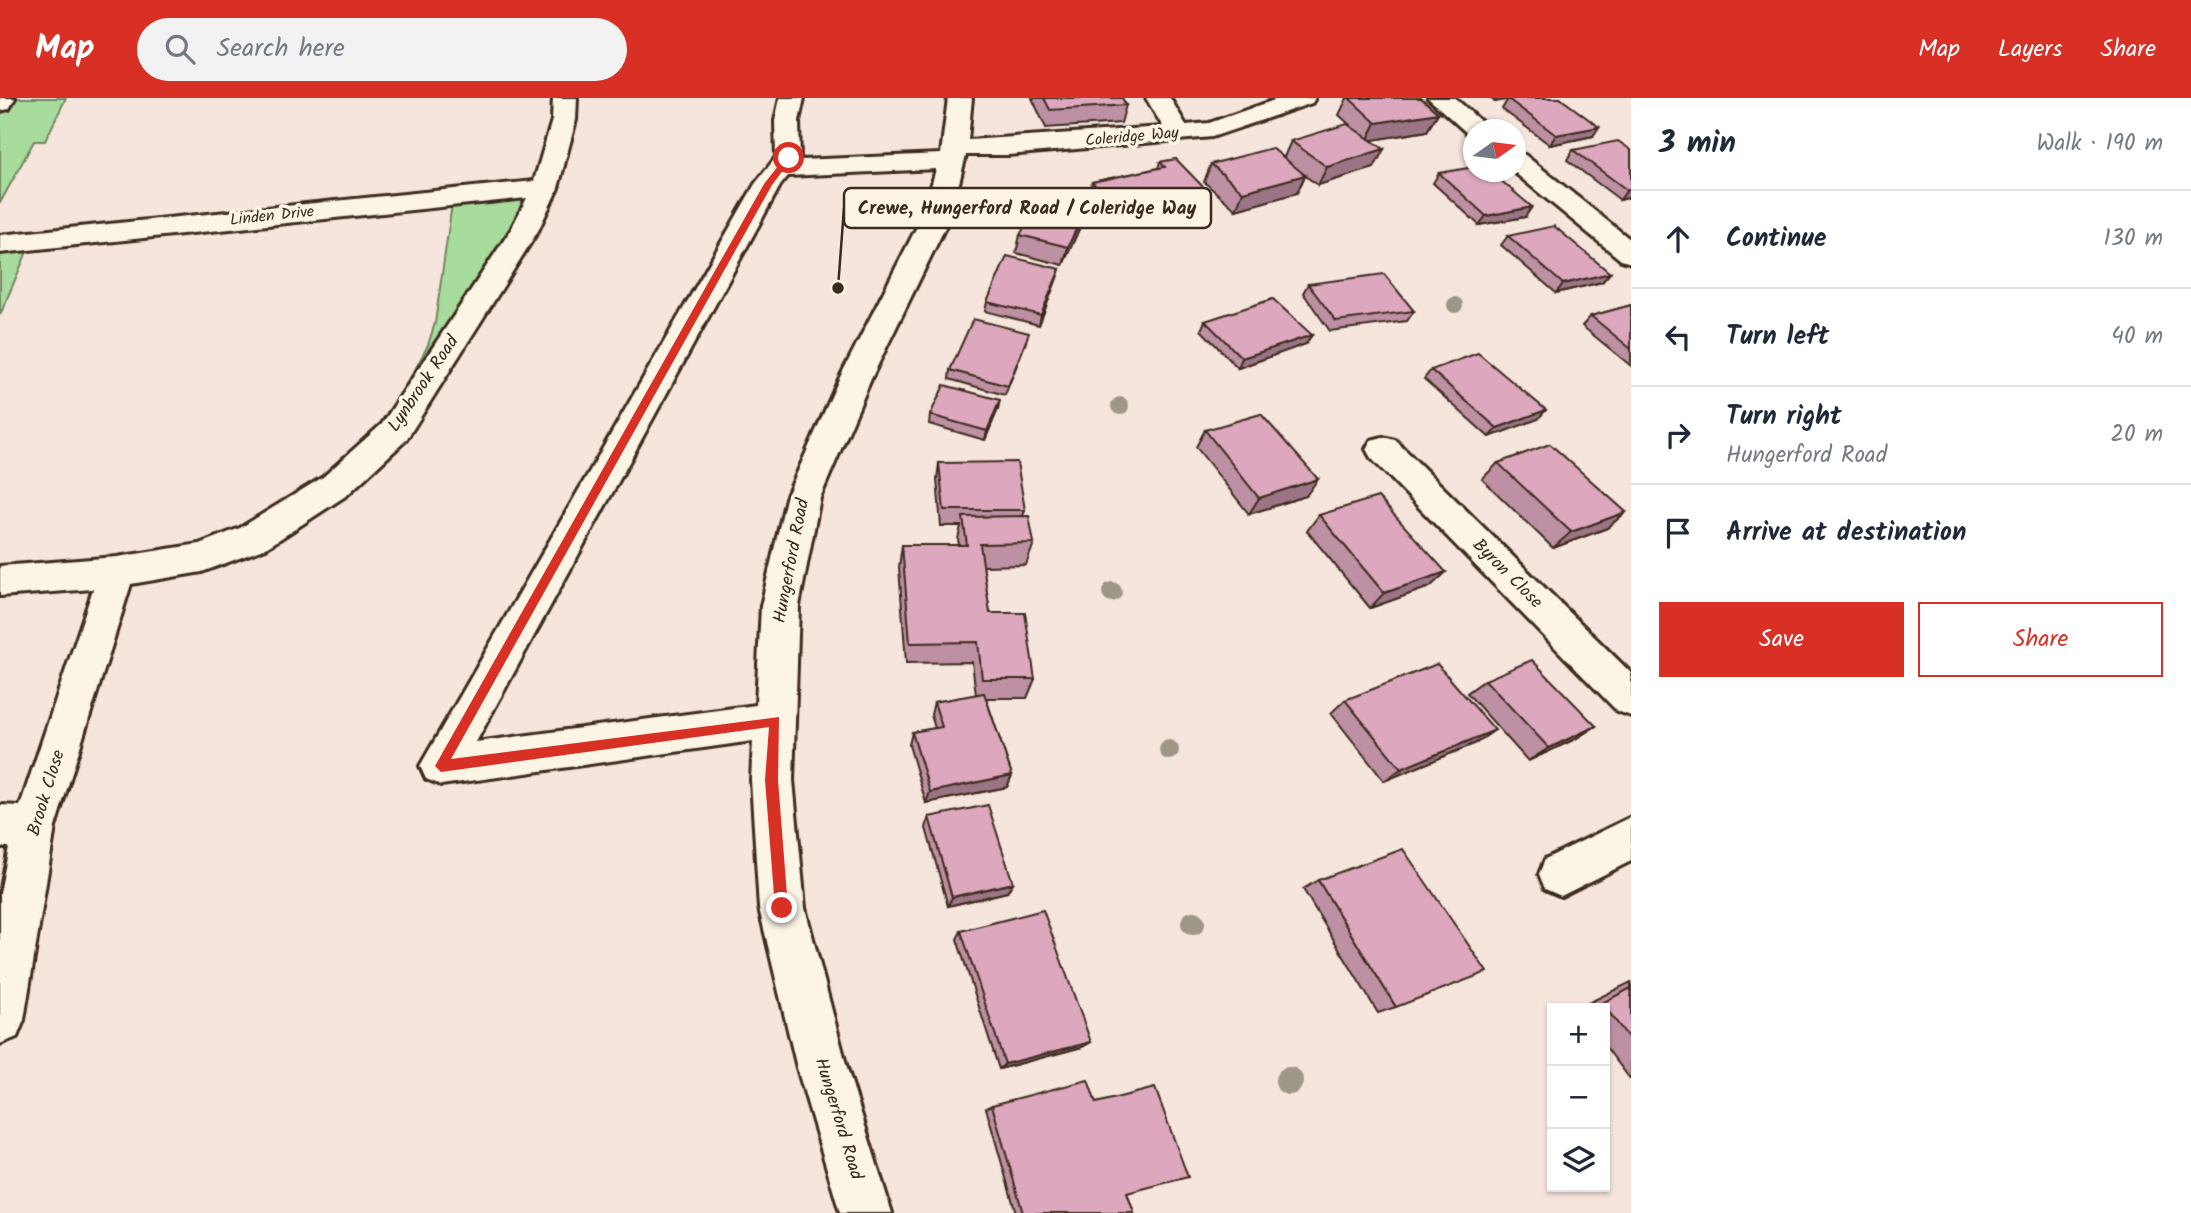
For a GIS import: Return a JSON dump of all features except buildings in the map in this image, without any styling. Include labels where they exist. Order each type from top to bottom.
[{"type":"street","points":[[0,104],[3,98]]},
{"type":"street","name":"Lynbrook Road","points":[[0,581],[117,572],[202,558],[253,538],[345,477],[394,432],[524,231],[545,188],[564,120],[565,98]]},
{"type":"street","points":[[775,720],[441,766],[768,184],[789,158],[787,121],[792,98]]},
{"type":"street","name":"Hungerford Road","points":[[866,1213],[822,1068],[782,908],[772,780],[780,606],[803,498],[855,379],[937,215],[953,154],[960,98]]},
{"type":"street","points":[[1158,98],[1178,133]]},
{"type":"street","name":"Coleridge Way","points":[[780,169],[1212,130],[1303,98]]},
{"type":"street","points":[[1440,98],[1465,119]]},
{"type":"street","points":[[1526,168],[1631,254]]},
{"type":"street","name":"Linden Drive","points":[[0,244],[545,188]]},
{"type":"street","name":"Byron Close","points":[[1383,449],[1631,699]]},
{"type":"street","name":"Brook Close","points":[[0,1020],[17,827],[117,572]]},
{"type":"street","points":[[1561,874],[1631,838]]},
{"type":"green space","points":[[3,98],[66,98],[45,141],[34,141],[0,203],[0,104]]},
{"type":"green space","points":[[545,188],[399,400],[428,345],[435,323],[453,197]]},
{"type":"green space","points":[[32,240],[0,315],[0,244]]},
{"type":"place","name":"Crewe, Hungerford Road / Coleridge Way","points":[[838,288]]},
{"type":"route","points":[[782,908],[772,780],[775,720],[441,766],[768,184],[789,158]]}]
